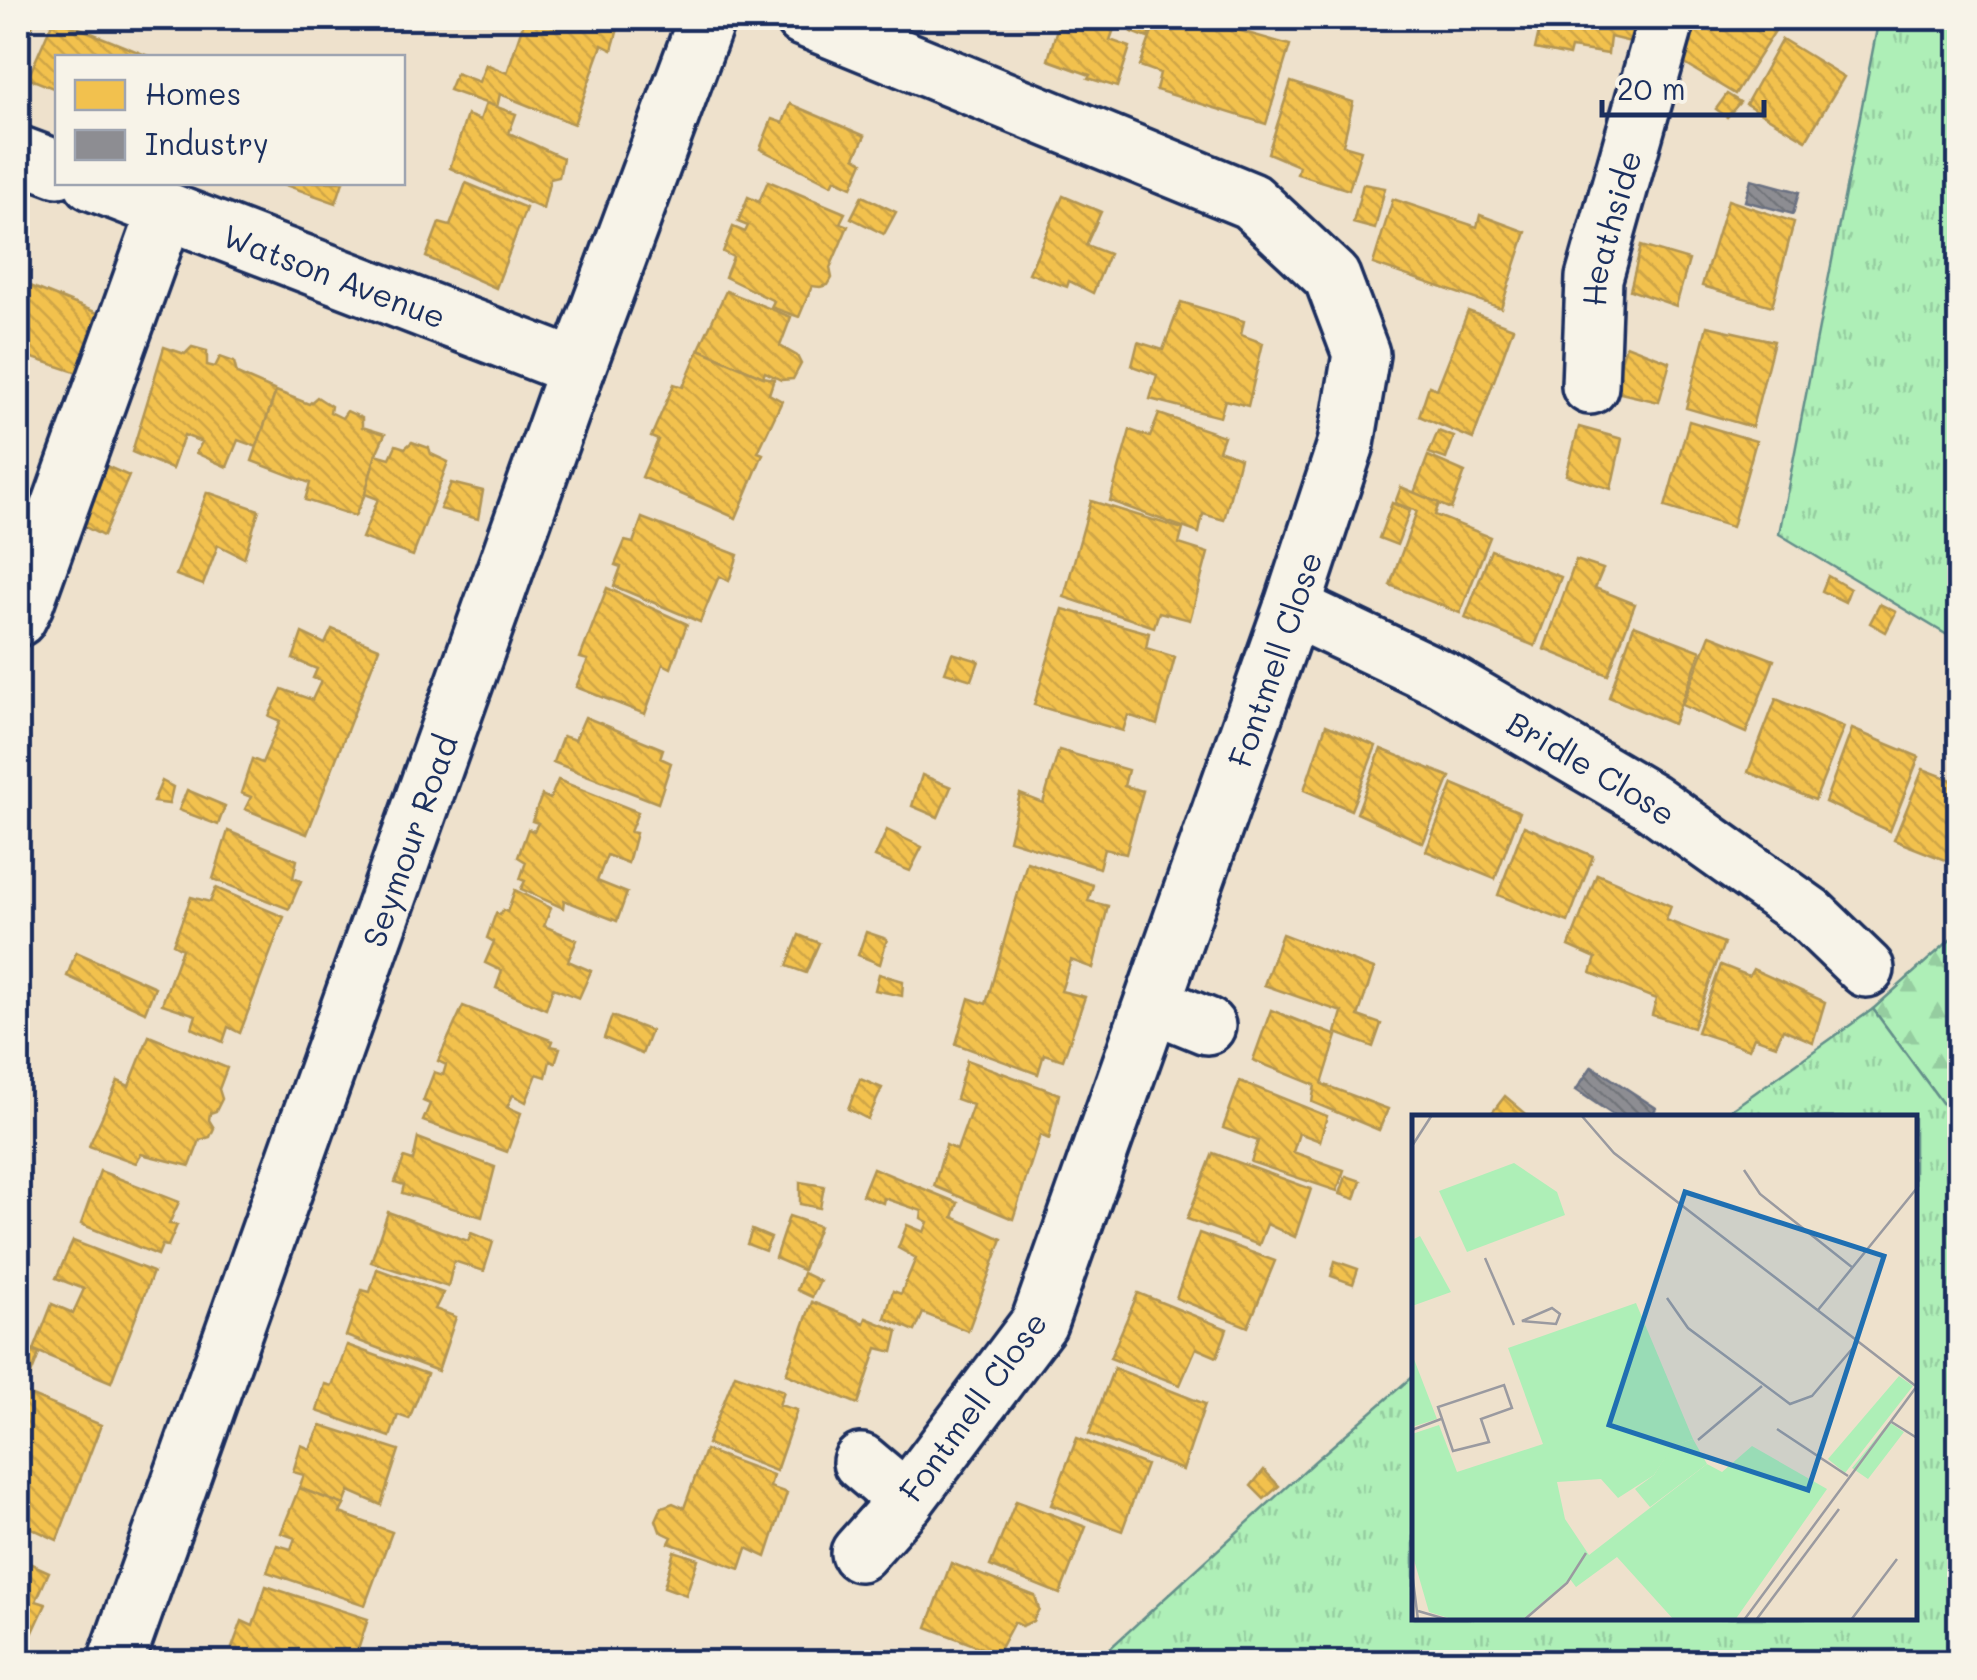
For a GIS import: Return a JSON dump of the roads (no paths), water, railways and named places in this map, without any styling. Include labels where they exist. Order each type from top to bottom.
[{"type":"street","name":"Seymour Road","points":[[116,1662],[577,368],[707,18]]},
{"type":"street","name":"Fontmell Close","points":[[803,18],[1251,200],[1332,277],[1361,354],[1346,444],[1292,608],[1039,1323],[906,1500],[859,1553]]},
{"type":"street","name":"Heathside","points":[[1590,386],[1594,278],[1667,18]]},
{"type":"street","points":[[18,154],[55,168]]},
{"type":"street","name":"Watson Avenue","points":[[100,185],[577,368]]},
{"type":"street","points":[[18,618],[166,211]]},
{"type":"street","name":"Bridle Close","points":[[1292,608],[1444,680],[1650,800],[1810,915],[1866,968]]},
{"type":"street","points":[[1153,1004],[1207,1026]]},
{"type":"street","points":[[861,1462],[906,1500]]}]
